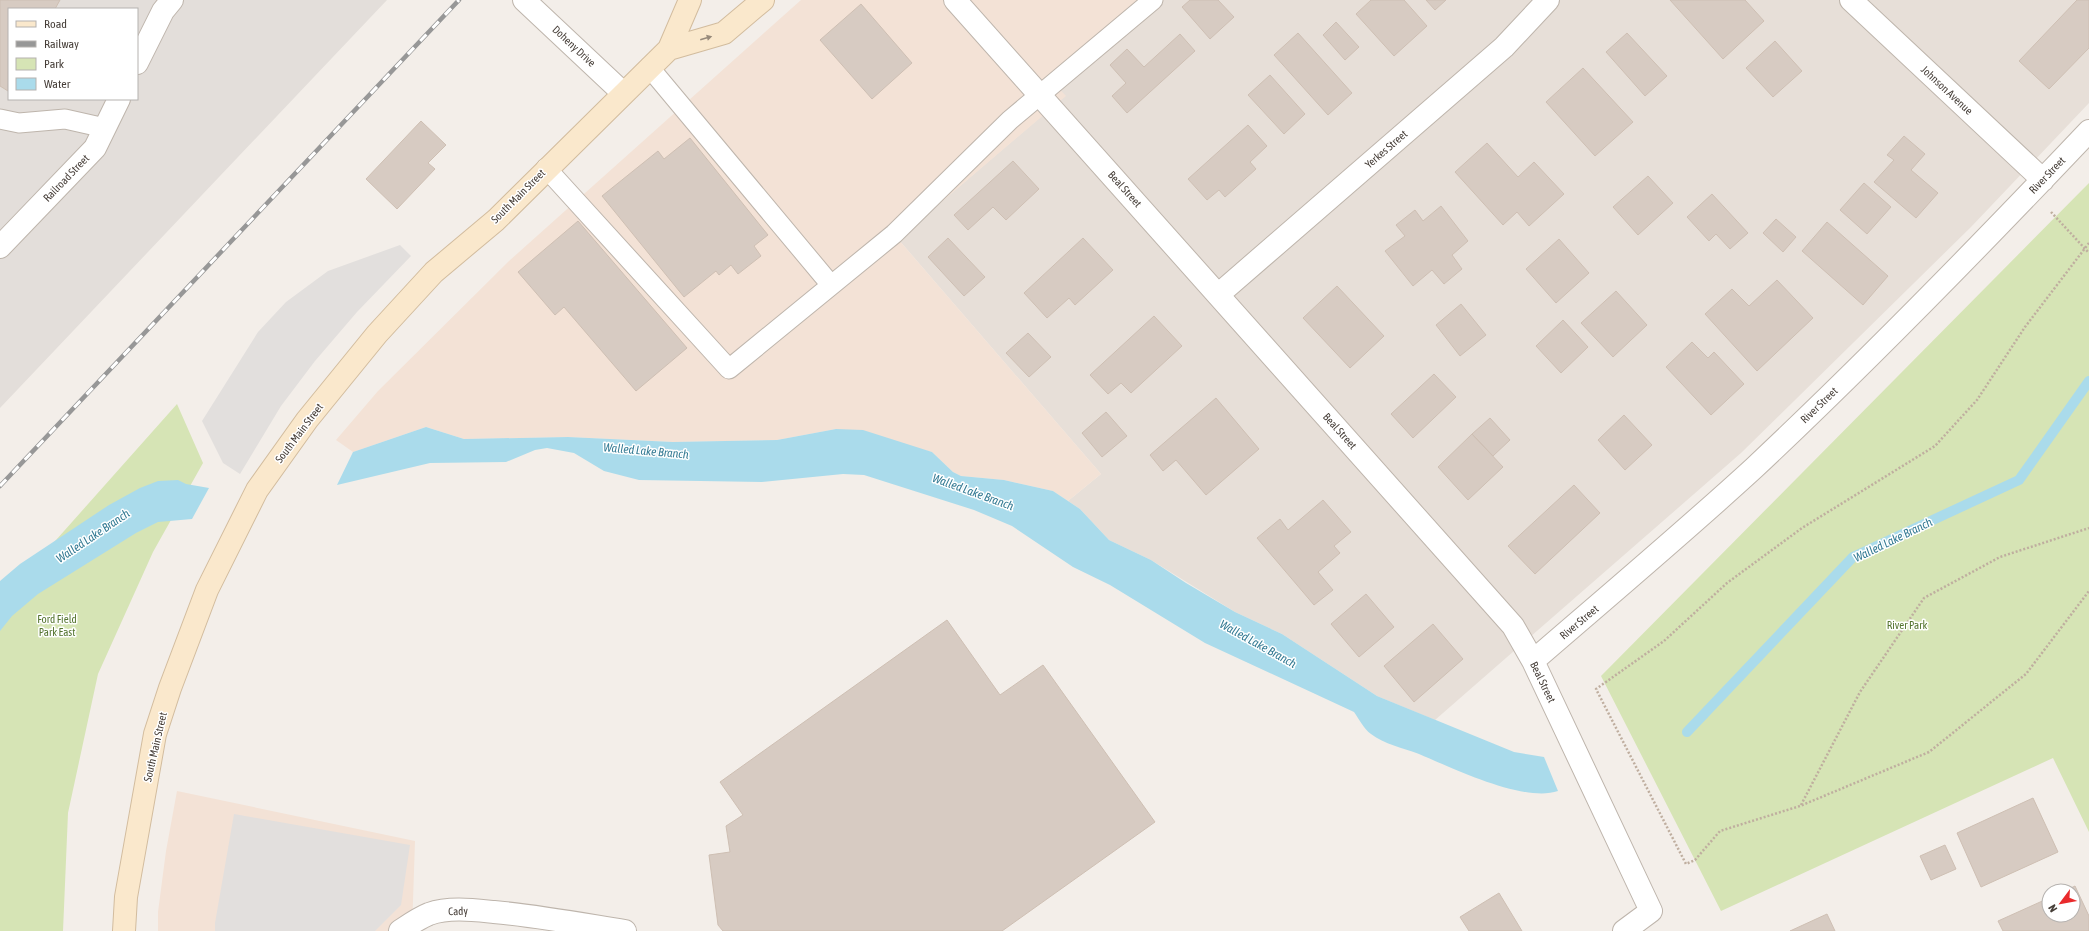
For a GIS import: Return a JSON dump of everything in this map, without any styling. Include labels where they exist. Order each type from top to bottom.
[{"type":"street","points":[[138,61],[163,11],[172,0]]},
{"type":"street","name":"Doheny Drive","points":[[524,0],[623,93]]},
{"type":"street","name":"South Main Street","points":[[124,931],[126,897],[155,734],[170,688],[207,590],[257,490],[308,420],[383,329],[434,272],[496,220],[546,168],[668,49],[690,0]]},
{"type":"street","name":"South Main Street","points":[[668,49],[724,33],[763,0]]},
{"type":"street","name":"Beal Street","points":[[955,0],[1219,294],[1513,626],[1533,661],[1651,911],[1624,931]]},
{"type":"street","name":"Yerkes Street","points":[[1219,294],[1504,47],[1548,0]]},
{"type":"street","name":"Johnson Avenue","points":[[1851,0],[2037,186]]},
{"type":"street","name":"Railroad Street","points":[[0,247],[95,148],[119,100]]},
{"type":"street","name":"River Street","points":[[1533,661],[1623,584],[1753,468],[1866,359],[2037,186],[2089,131]]},
{"type":"street","name":"Cady","points":[[400,931],[416,920],[430,914],[445,911],[471,910],[520,914],[625,931]]},
{"type":"lane","points":[[546,168],[728,369],[894,234],[1010,120],[1041,96],[1153,0]]},
{"type":"lane","points":[[649,67],[831,286]]},
{"type":"lane","points":[[0,119],[18,123],[65,119],[105,128]]},
{"type":"path","points":[[2037,186],[2089,253]]},
{"type":"path","points":[[2089,243],[2025,327],[1977,400],[1935,446],[1802,528],[1727,583],[1664,641],[1596,689],[1686,864],[1695,860],[1720,831],[1800,806],[1929,752],[2026,674],[2089,591]]},
{"type":"path","points":[[1800,806],[1860,692],[1924,598],[2000,557],[2089,528]]},
{"type":"shaded area","points":[[0,0],[387,0],[0,408]]},
{"type":"shaded area","points":[[801,0],[1142,0],[1049,78],[1066,96],[898,239],[1101,474],[1068,501],[1053,491],[1004,480],[961,476],[953,472],[932,452],[836,429],[777,440],[673,442],[568,437],[464,439],[426,427],[353,452],[336,440],[378,391],[509,261]]},
{"type":"shaded area","points":[[1142,0],[2089,0],[2089,103],[1971,227],[1741,453],[1435,720],[1377,696],[1282,634],[1235,612],[1151,560],[1109,540],[1080,509],[1068,501],[1101,474],[898,239],[1065,96],[1049,78]]},
{"type":"shaded area","points":[[400,245],[411,256],[357,312],[315,361],[281,406],[240,474],[223,463],[202,421],[258,332],[286,302],[328,271]]},
{"type":"shaded area","points":[[177,791],[415,841],[412,931],[158,931],[158,912],[166,851]]},
{"type":"shaded area","points":[[234,814],[410,845],[401,905],[375,931],[215,931],[215,923]]},
{"type":"green space","name":"River Park","points":[[2089,183],[2089,832],[2053,758],[1721,911],[1601,676]]},
{"type":"green space","name":"Ford Field Park East","points":[[177,404],[203,463],[153,552],[98,674],[68,813],[63,931],[0,931],[0,603]]},
{"type":"water","points":[[426,427],[464,439],[568,437],[673,442],[777,440],[836,429],[863,430],[932,452],[953,472],[961,476],[1004,480],[1053,491],[1080,509],[1109,540],[1151,560],[1235,612],[1282,634],[1377,696],[1514,752],[1544,757],[1558,791],[1544,793],[1527,792],[1508,788],[1469,775],[1419,754],[1394,746],[1368,732],[1354,712],[1205,643],[1110,585],[1073,567],[1012,526],[974,510],[864,475],[843,474],[762,482],[639,480],[604,471],[574,453],[547,448],[535,450],[506,462],[430,463],[337,485],[353,452]]},
{"type":"water","points":[[178,480],[186,484],[209,488],[192,519],[158,522],[136,533],[38,594],[12,616],[0,631],[0,581],[20,564],[109,505],[140,488],[158,481]]},
{"type":"building","points":[[0,0],[60,0],[56,8],[8,8],[8,91],[0,86]]},
{"type":"building","points":[[1190,0],[1218,0],[1234,17],[1210,39],[1182,7]]},
{"type":"building","points":[[1371,0],[1404,0],[1427,26],[1394,56],[1356,14]]},
{"type":"building","points":[[1426,0],[1446,0],[1435,10]]},
{"type":"building","points":[[1670,0],[1745,0],[1764,21],[1723,59]]},
{"type":"building","points":[[2077,0],[2089,0],[2089,48],[2049,89],[2019,61]]},
{"type":"building","points":[[861,4],[912,63],[872,99],[820,40]]},
{"type":"building","points":[[1336,22],[1359,47],[1345,60],[1323,35]]},
{"type":"building","points":[[1298,33],[1352,93],[1328,115],[1274,55]]},
{"type":"building","points":[[1627,33],[1667,76],[1645,96],[1606,52]]},
{"type":"building","points":[[1180,34],[1195,51],[1127,113],[1112,96],[1126,83],[1110,65],[1127,49],[1144,67]]},
{"type":"building","points":[[1775,41],[1802,71],[1773,97],[1746,68]]},
{"type":"building","points":[[1583,68],[1633,122],[1595,156],[1546,102]]},
{"type":"building","points":[[1270,75],[1305,114],[1284,134],[1248,95]]},
{"type":"building","points":[[421,121],[446,145],[428,163],[435,169],[397,209],[366,179]]},
{"type":"building","points":[[1248,125],[1267,146],[1250,162],[1256,169],[1225,197],[1219,190],[1207,200],[1188,179]]},
{"type":"building","points":[[1904,136],[1925,154],[1911,170],[1938,193],[1916,218],[1874,182],[1894,160],[1887,155]]},
{"type":"building","points":[[690,138],[768,235],[754,246],[761,256],[738,274],[731,265],[719,275],[716,271],[684,297],[602,196],[658,151],[664,159]]},
{"type":"building","points":[[1487,143],[1518,177],[1534,162],[1564,194],[1529,226],[1517,212],[1503,225],[1455,172]]},
{"type":"building","points":[[1013,161],[1039,189],[1006,220],[993,207],[968,230],[954,215]]},
{"type":"building","points":[[1648,176],[1673,203],[1638,235],[1613,207]]},
{"type":"building","points":[[1864,183],[1891,207],[1867,234],[1840,210]]},
{"type":"building","points":[[1712,194],[1748,233],[1730,249],[1716,234],[1709,241],[1687,217]]},
{"type":"building","points":[[1441,206],[1468,241],[1452,255],[1462,269],[1444,284],[1432,270],[1413,286],[1385,251],[1405,236],[1396,225],[1415,210],[1423,221]]},
{"type":"building","points":[[1776,219],[1796,237],[1783,252],[1763,233]]},
{"type":"building","points":[[578,221],[687,348],[636,391],[564,307],[555,315],[518,272]]},
{"type":"building","points":[[1827,222],[1888,276],[1863,305],[1802,251]]},
{"type":"building","points":[[948,238],[985,277],[964,296],[928,257]]},
{"type":"building","points":[[1083,238],[1113,270],[1075,305],[1069,298],[1047,318],[1024,293]]},
{"type":"building","points":[[1559,239],[1589,273],[1556,303],[1526,269]]},
{"type":"building","points":[[1777,280],[1813,318],[1757,371],[1705,314],[1732,289],[1749,306]]},
{"type":"building","points":[[1337,286],[1384,336],[1350,368],[1303,318]]},
{"type":"building","points":[[1616,291],[1647,325],[1613,357],[1581,323]]},
{"type":"building","points":[[1461,304],[1486,335],[1460,356],[1436,325]]},
{"type":"building","points":[[1154,316],[1182,346],[1131,393],[1121,383],[1108,394],[1090,375]]},
{"type":"building","points":[[1563,320],[1588,347],[1561,373],[1536,346]]},
{"type":"building","points":[[1028,333],[1051,357],[1029,377],[1006,353]]},
{"type":"building","points":[[1692,342],[1708,358],[1714,352],[1744,384],[1711,415],[1666,367]]},
{"type":"building","points":[[1434,374],[1456,397],[1413,438],[1391,414]]},
{"type":"building","points":[[1216,398],[1259,449],[1206,495],[1176,460],[1163,471],[1150,455]]},
{"type":"building","points":[[1106,412],[1127,436],[1102,457],[1082,433]]},
{"type":"building","points":[[1624,415],[1652,445],[1625,470],[1598,440]]},
{"type":"building","points":[[1490,418],[1510,440],[1493,456],[1472,434]]},
{"type":"building","points":[[1472,434],[1503,467],[1468,500],[1438,467]]},
{"type":"building","points":[[1574,485],[1600,513],[1535,574],[1508,546]]},
{"type":"building","points":[[1323,500],[1351,532],[1334,546],[1340,553],[1318,572],[1333,590],[1314,605],[1257,538],[1280,519],[1288,530]]},
{"type":"building","points":[[1366,594],[1394,627],[1359,657],[1331,624]]},
{"type":"building","points":[[947,620],[1000,695],[1043,665],[1155,822],[1002,931],[723,931],[718,925],[709,855],[730,852],[726,826],[743,815],[720,782]]},
{"type":"building","points":[[1433,624],[1463,659],[1414,702],[1384,666]]},
{"type":"building","points":[[2033,798],[2058,852],[1981,887],[1957,833]]},
{"type":"building","points":[[1945,845],[1956,869],[1931,880],[1920,856]]},
{"type":"building","points":[[1499,893],[1522,931],[1469,931],[1460,917]]},
{"type":"building","points":[[2081,899],[2089,916],[2089,931],[2003,931],[1998,921],[2041,902],[2041,923],[2081,923]]},
{"type":"building","points":[[1827,914],[1835,931],[1790,931]]},
{"type":"waterway","name":"Walled Lake Branch","points":[[1687,732],[1853,557],[2019,480],[2089,381]]},
{"type":"railway","points":[[0,486],[459,0]]}]
